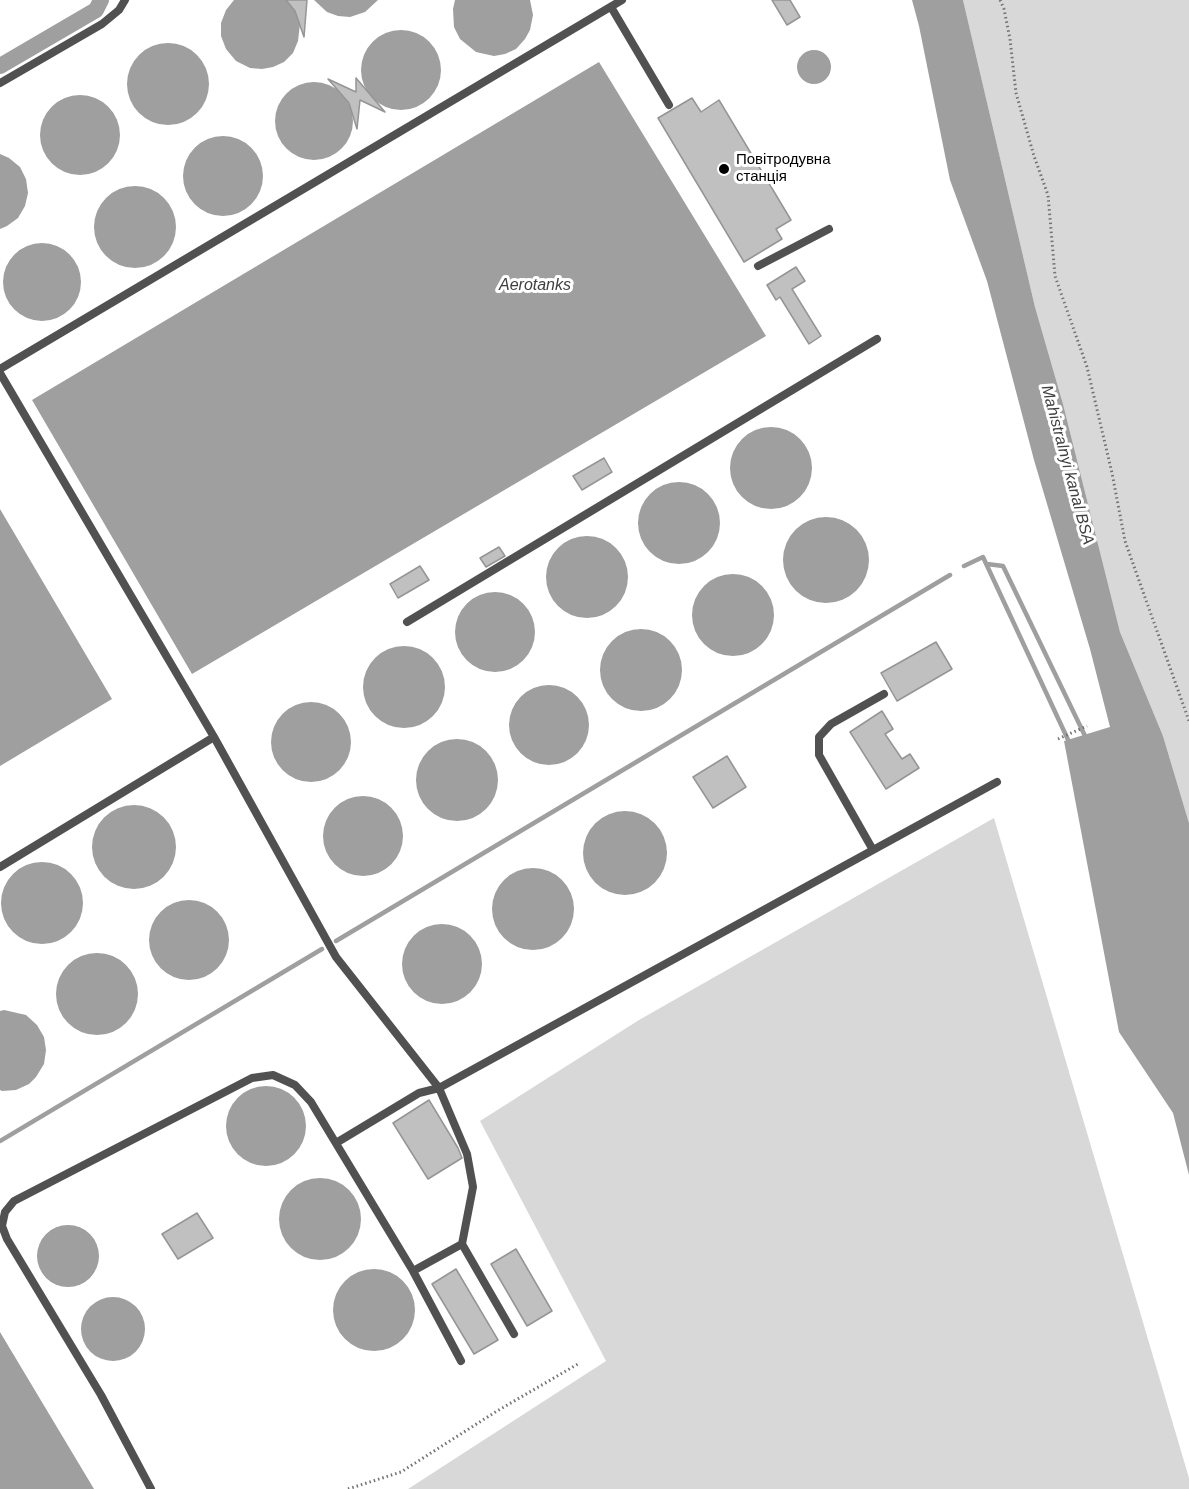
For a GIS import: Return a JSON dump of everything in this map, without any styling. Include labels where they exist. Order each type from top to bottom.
[{"type":"lane","points":[[0,83],[102,24],[119,10],[125,0]]},
{"type":"lane","points":[[514,1334],[462,1244],[473,1187],[467,1154],[439,1088],[336,957],[214,737],[0,371],[622,0]]},
{"type":"lane","points":[[611,7],[669,105]]},
{"type":"lane","points":[[758,266],[829,230]]},
{"type":"lane","points":[[407,622],[877,339]]},
{"type":"lane","points":[[873,850],[819,755],[819,737],[831,724],[884,694]]},
{"type":"lane","points":[[0,867],[214,737]]},
{"type":"lane","points":[[336,1143],[419,1093],[439,1088],[997,782]]},
{"type":"lane","points":[[151,1489],[101,1395],[7,1239],[2,1226],[5,1212],[15,1201],[252,1078],[273,1075],[295,1085],[311,1102],[412,1271],[461,1362]]},
{"type":"lane","points":[[412,1271],[462,1244]]},
{"type":"path","points":[[1000,0],[1010,39],[1016,93],[1048,195],[1055,276],[1087,367],[1112,473],[1125,541],[1189,721]]},
{"type":"path","points":[[1058,739],[1087,726]]},
{"type":"path","points":[[348,1489],[401,1472],[497,1411],[578,1364]]},
{"type":"shaded area","points":[[963,0],[1189,0],[1189,823],[1163,736],[1120,632],[1063,404],[1035,307]]},
{"type":"shaded area","points":[[994,818],[1189,1478],[1189,1489],[408,1489],[606,1361],[480,1121],[639,1020]]},
{"type":"water","points":[[234,0],[286,0],[295,11],[300,24],[298,41],[293,53],[284,62],[262,69],[250,68],[236,61],[226,49],[221,36],[221,23],[226,10]]},
{"type":"water","points":[[314,0],[378,0],[365,12],[350,17],[327,12]]},
{"type":"water","points":[[455,0],[530,0],[533,15],[530,30],[516,49],[505,54],[494,56],[476,52],[460,39],[454,27]]},
{"type":"water","name":"Mahistralnyi kanal BSA","points":[[912,0],[963,0],[1035,307],[1063,404],[1120,632],[1163,736],[1189,823],[1189,1175],[1173,1113],[1119,1032],[1064,741],[1110,727],[1090,649],[1034,460],[987,281],[950,180]]},
{"type":"water","points":[[401,30],[416,33],[429,42],[438,55],[441,70],[438,85],[429,98],[416,107],[401,110],[386,107],[373,98],[364,85],[361,70],[364,55],[373,42],[386,33]]},
{"type":"water","points":[[168,43],[184,46],[197,55],[206,68],[209,84],[206,100],[197,113],[184,122],[168,125],[152,122],[139,113],[130,100],[127,84],[130,68],[139,55],[152,46]]},
{"type":"water","points":[[814,50],[826,55],[831,67],[826,79],[814,84],[802,79],[797,67],[802,55]]},
{"type":"water","name":"Aerotanks","points":[[599,62],[766,336],[192,674],[32,400]]},
{"type":"water","points":[[314,82],[329,85],[346,99],[353,121],[350,136],[336,153],[314,160],[299,157],[282,143],[275,121],[278,106],[292,89]]},
{"type":"water","points":[[72,95],[88,95],[109,106],[120,127],[120,143],[109,164],[88,175],[72,175],[58,169],[46,157],[40,143],[40,127],[46,113],[58,101]]},
{"type":"water","points":[[223,136],[238,139],[251,148],[260,161],[263,176],[260,191],[251,204],[238,213],[223,216],[208,213],[195,204],[186,191],[183,176],[186,161],[195,148],[208,139]]},
{"type":"water","points":[[0,154],[20,167],[26,179],[28,193],[25,206],[18,218],[0,229]]},
{"type":"water","points":[[135,186],[151,189],[164,198],[173,211],[176,227],[173,243],[164,256],[151,265],[135,268],[119,265],[106,256],[97,243],[94,227],[97,211],[106,198],[119,189]]},
{"type":"water","points":[[42,243],[57,246],[74,260],[81,282],[78,297],[64,314],[42,321],[27,318],[10,304],[3,282],[6,267],[20,250]]},
{"type":"water","points":[[771,427],[787,430],[800,439],[809,452],[812,468],[809,484],[800,497],[787,506],[771,509],[755,506],[742,497],[733,484],[730,468],[733,452],[742,439],[755,430]]},
{"type":"water","points":[[679,482],[695,485],[708,494],[717,507],[720,523],[717,539],[708,552],[695,561],[679,564],[663,561],[650,552],[641,539],[638,523],[641,507],[650,494],[663,485]]},
{"type":"water","points":[[0,509],[112,699],[0,766]]},
{"type":"water","points":[[826,517],[850,524],[862,536],[869,560],[862,584],[850,596],[826,603],[802,596],[790,584],[783,560],[790,536],[802,524]]},
{"type":"water","points":[[587,536],[603,539],[616,548],[625,561],[628,577],[625,593],[616,606],[603,615],[587,618],[571,615],[558,606],[549,593],[546,577],[549,561],[558,548],[571,539]]},
{"type":"water","points":[[733,574],[749,577],[762,586],[771,599],[774,615],[771,631],[762,644],[749,653],[733,656],[717,653],[704,644],[695,631],[692,615],[695,599],[704,586],[717,577]]},
{"type":"water","points":[[487,592],[503,592],[524,603],[535,624],[535,640],[524,661],[503,672],[487,672],[473,666],[461,654],[455,640],[455,624],[461,610],[473,598]]},
{"type":"water","points":[[633,629],[649,629],[664,636],[675,647],[682,662],[679,686],[670,699],[649,711],[633,711],[618,704],[607,693],[600,678],[600,662],[607,647],[618,636]]},
{"type":"water","points":[[404,646],[420,649],[433,658],[442,671],[445,687],[442,703],[433,716],[420,725],[404,728],[388,725],[375,716],[366,703],[363,687],[366,671],[375,658],[388,649]]},
{"type":"water","points":[[549,685],[564,688],[577,697],[586,710],[589,725],[586,740],[577,753],[564,762],[549,765],[534,762],[521,753],[512,740],[509,725],[512,710],[521,697],[534,688]]},
{"type":"water","points":[[303,702],[319,702],[340,713],[351,734],[351,750],[340,771],[319,782],[303,782],[289,776],[277,764],[271,750],[271,734],[277,720],[289,708]]},
{"type":"water","points":[[457,739],[473,743],[486,751],[494,764],[498,780],[494,796],[486,809],[473,817],[457,821],[441,817],[428,809],[420,796],[416,780],[420,764],[428,751],[441,743]]},
{"type":"water","points":[[363,796],[378,799],[391,808],[400,821],[403,836],[400,851],[391,864],[378,873],[363,876],[348,873],[335,864],[326,851],[323,836],[326,821],[335,808],[348,799]]},
{"type":"water","points":[[134,805],[157,812],[169,824],[176,847],[169,870],[157,882],[134,889],[111,882],[99,870],[92,847],[99,824],[111,812]]},
{"type":"water","points":[[625,811],[641,814],[655,823],[664,837],[667,853],[664,869],[655,883],[641,892],[625,895],[609,892],[595,883],[586,869],[583,853],[586,837],[595,823],[609,814]]},
{"type":"water","points":[[42,862],[58,865],[71,874],[80,887],[83,903],[80,919],[71,932],[58,941],[42,944],[26,941],[13,932],[4,919],[1,903],[4,887],[13,874],[26,865]]},
{"type":"water","points":[[533,868],[549,872],[562,880],[570,893],[574,909],[570,925],[562,938],[549,946],[533,950],[517,946],[504,938],[496,925],[492,909],[496,893],[504,880],[517,872]]},
{"type":"water","points":[[181,900],[197,900],[218,911],[229,932],[229,948],[218,969],[197,980],[181,980],[167,974],[155,962],[149,948],[149,932],[155,918],[167,906]]},
{"type":"water","points":[[434,924],[450,924],[464,931],[475,942],[482,956],[479,979],[464,997],[450,1004],[434,1004],[420,997],[409,986],[402,972],[402,956],[409,942],[420,931]]},
{"type":"water","points":[[97,953],[113,956],[126,965],[135,978],[138,994],[135,1010],[126,1023],[113,1032],[97,1035],[81,1032],[68,1023],[59,1010],[56,994],[59,978],[68,965],[81,956]]},
{"type":"water","points":[[0,1011],[26,1015],[37,1025],[44,1037],[46,1050],[44,1064],[29,1084],[16,1090],[2,1091],[0,1090]]},
{"type":"water","points":[[266,1086],[281,1089],[294,1098],[303,1111],[306,1126],[303,1141],[294,1154],[281,1163],[266,1166],[251,1163],[238,1154],[229,1141],[226,1126],[229,1111],[238,1098],[251,1089]]},
{"type":"water","points":[[320,1178],[336,1181],[349,1190],[358,1203],[361,1219],[358,1235],[349,1248],[336,1257],[320,1260],[304,1257],[291,1248],[282,1235],[279,1219],[282,1203],[291,1190],[304,1181]]},
{"type":"water","points":[[68,1225],[80,1227],[90,1234],[97,1244],[99,1256],[97,1268],[90,1278],[80,1285],[68,1287],[56,1285],[46,1278],[39,1268],[37,1256],[39,1244],[46,1234],[56,1227]]},
{"type":"water","points":[[366,1269],[382,1269],[397,1276],[408,1287],[415,1302],[412,1326],[403,1339],[382,1351],[366,1351],[351,1344],[340,1333],[333,1318],[333,1302],[340,1287],[351,1276]]},
{"type":"water","points":[[113,1297],[131,1303],[139,1311],[145,1329],[139,1347],[131,1355],[113,1361],[95,1355],[87,1347],[81,1329],[87,1311],[95,1303]]},
{"type":"water","points":[[0,1332],[94,1489],[0,1489]]},
{"type":"building","points":[[286,0],[307,0],[304,37],[295,11]]},
{"type":"building","points":[[772,0],[790,0],[800,17],[787,25]]},
{"type":"building","points":[[356,78],[385,112],[360,100],[357,129],[349,103],[328,79],[356,92]]},
{"type":"building","name":"Повітродувна станція","points":[[692,98],[701,112],[719,100],[791,220],[776,229],[782,239],[744,262],[658,118]]},
{"type":"building","points":[[796,267],[805,281],[792,289],[821,336],[809,344],[780,297],[776,300],[767,285]]},
{"type":"building","points":[[604,458],[612,472],[582,490],[573,476]]},
{"type":"building","points":[[499,547],[505,556],[486,567],[480,558]]},
{"type":"building","points":[[420,566],[429,580],[398,598],[390,584]]},
{"type":"building","points":[[936,642],[952,669],[897,701],[881,673]]},
{"type":"building","points":[[882,711],[893,729],[885,734],[902,759],[910,754],[919,768],[886,789],[850,732]]},
{"type":"building","points":[[727,756],[746,787],[713,808],[693,777]]},
{"type":"building","points":[[429,1100],[462,1158],[428,1179],[393,1123]]},
{"type":"building","points":[[197,1213],[213,1238],[178,1259],[162,1234]]},
{"type":"building","points":[[516,1249],[552,1311],[527,1326],[491,1264]]},
{"type":"building","points":[[456,1269],[498,1340],[474,1354],[432,1284]]},
{"type":"waterway","points":[[0,66],[96,10],[101,0]]},
{"type":"waterway","points":[[964,566],[983,557],[1070,744]]},
{"type":"waterway","points":[[987,564],[1003,566],[1087,740]]},
{"type":"waterway","points":[[336,941],[950,575]]},
{"type":"waterway","points":[[0,1141],[322,949]]},
{"type":"place","name":"Повітродувна станція","points":[[724,169]]}]
